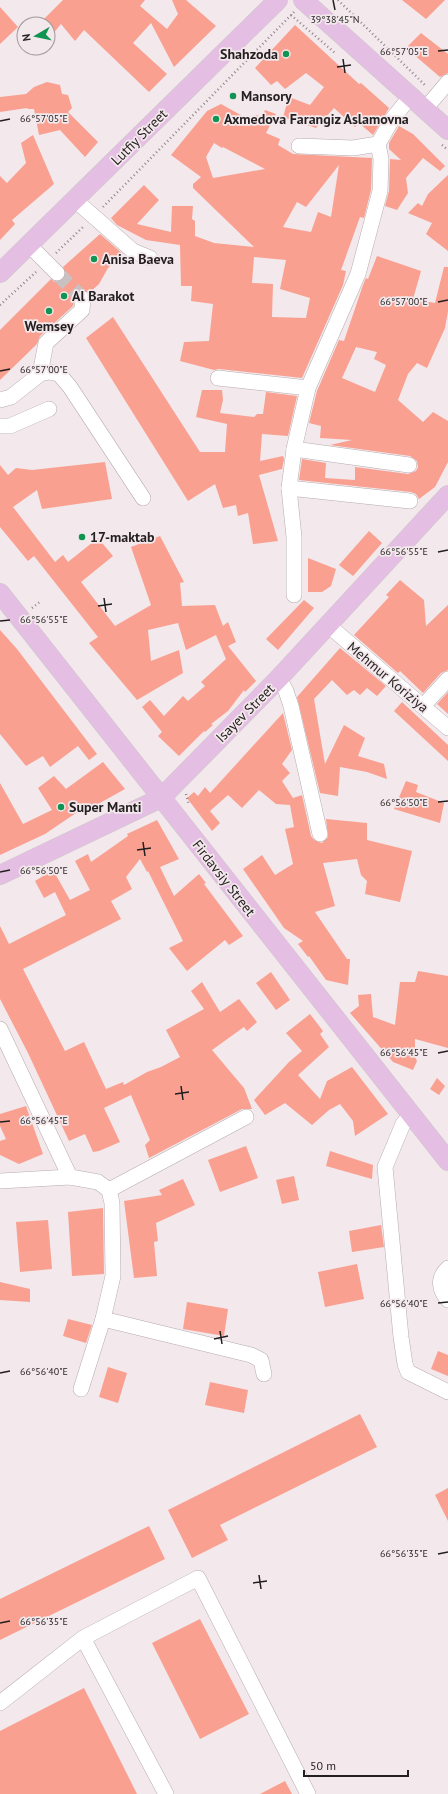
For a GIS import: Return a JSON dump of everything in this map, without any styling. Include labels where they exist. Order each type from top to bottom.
[{"type":"main road","name":"Lutfiy Street","points":[[0,273],[278,0]]},
{"type":"main road","points":[[304,0],[410,96],[430,102],[448,130]]},
{"type":"main road","name":"Isayev Street","points":[[0,875],[161,798],[279,678],[448,495]]},
{"type":"main road","name":"Firdavsiy Street","points":[[0,593],[411,1114],[446,1155]]},
{"type":"street","points":[[430,102],[448,82]]},
{"type":"street","points":[[294,595],[294,537],[289,488],[294,449],[308,388],[358,274],[380,191],[380,159],[378,144],[392,118],[410,96]]},
{"type":"street","points":[[299,146],[353,148],[378,144]]},
{"type":"street","points":[[74,200],[133,252],[150,258]]},
{"type":"street","points":[[28,245],[57,273]]},
{"type":"street","points":[[40,374],[46,343],[82,310],[83,299]]},
{"type":"street","points":[[0,400],[11,397],[40,374],[49,372],[59,374],[70,387],[143,498]]},
{"type":"street","points":[[218,378],[308,388]]},
{"type":"street","points":[[0,426],[10,426],[49,409]]},
{"type":"street","points":[[294,449],[409,465]]},
{"type":"street","points":[[289,488],[410,500]]},
{"type":"street","name":"Mehmur Koriziya","points":[[328,625],[448,728]]},
{"type":"street","points":[[279,678],[286,690],[291,706],[320,834]]},
{"type":"street","points":[[423,706],[448,679]]},
{"type":"street","points":[[0,1029],[70,1177]]},
{"type":"street","points":[[411,1114],[403,1124],[385,1167],[401,1337],[405,1364],[408,1372],[448,1392]]},
{"type":"street","points":[[109,1190],[246,1118]]},
{"type":"street","points":[[0,1181],[70,1177],[98,1182],[109,1190],[112,1203],[113,1276],[103,1319],[81,1389]]},
{"type":"street","points":[[448,1268],[440,1278],[440,1284],[444,1296],[448,1300]]},
{"type":"street","points":[[103,1319],[251,1355],[261,1360],[264,1374]]},
{"type":"street","points":[[0,1703],[84,1638],[198,1578],[308,1794]]},
{"type":"street","points":[[84,1638],[166,1794]]},
{"type":"path","points":[[0,306],[93,217],[287,21],[304,0]]},
{"type":"path","points":[[338,0],[430,102]]},
{"type":"path","points":[[182,776],[190,808]]},
{"type":"building","points":[[63,0],[145,0],[140,6],[167,29],[178,14],[172,0],[186,0],[216,26],[174,67],[151,23],[133,43],[167,74],[149,92],[84,30],[75,41],[61,24],[56,30],[56,16],[47,16]]},
{"type":"building","points":[[402,0],[445,0],[426,19]]},
{"type":"building","points":[[0,7],[16,25],[16,29],[0,44]]},
{"type":"building","points":[[295,25],[359,84],[361,83],[389,108],[373,135],[359,123],[355,127],[334,108],[316,128],[283,117],[289,97],[310,105],[324,87],[306,73],[285,89],[277,81],[271,85],[255,68]]},
{"type":"building","points":[[421,33],[448,54],[448,73],[440,77],[406,48]]},
{"type":"building","points":[[47,82],[60,85],[62,94],[68,95],[72,108],[68,112],[98,142],[85,157],[60,130],[39,135],[34,109],[27,108],[0,112],[0,97],[26,94],[34,87]]},
{"type":"building","points":[[221,104],[253,122],[256,115],[262,117],[265,110],[276,114],[266,133],[280,139],[278,145],[293,154],[372,158],[371,190],[364,218],[360,217],[341,270],[346,271],[343,285],[302,378],[219,369],[214,370],[180,361],[184,342],[209,341],[213,304],[191,301],[192,286],[181,286],[180,245],[146,240],[117,225],[111,218],[144,185],[159,200],[137,224],[171,232],[172,206],[193,206],[192,219],[195,221],[195,236],[214,243],[254,247],[193,188],[193,184],[201,177],[171,155],[207,111]],"holes":[[[214,143],[222,148],[223,147],[265,169],[213,178],[206,157]],[[339,165],[331,217],[318,212],[311,232],[283,227],[297,202],[306,207]],[[254,257],[286,260],[280,289],[310,298],[306,318],[272,317],[273,284],[252,283]]]},
{"type":"building","points":[[399,126],[413,134],[445,166],[440,171],[423,158],[406,178],[408,193],[397,210],[385,206],[389,191],[390,159],[401,160],[389,149],[389,143]]},
{"type":"building","points":[[33,135],[54,184],[12,220],[15,224],[0,240],[0,176],[7,183],[26,163],[21,143]]},
{"type":"building","points":[[448,175],[448,251],[426,234],[432,223],[408,213],[418,203],[422,206],[428,194]]},
{"type":"building","points":[[100,234],[123,254],[108,268],[99,284],[89,293],[83,290],[76,294],[73,306],[40,336],[37,344],[0,380],[0,330],[51,279],[55,282],[63,280],[66,275],[63,267]]},
{"type":"building","points":[[377,256],[421,271],[413,299],[435,303],[444,267],[448,267],[448,311],[445,328],[427,368],[417,363],[408,374],[398,400],[423,422],[433,412],[448,421],[448,462],[435,487],[419,499],[416,494],[411,492],[299,480],[302,459],[326,463],[325,478],[355,480],[355,467],[408,474],[416,471],[418,467],[417,461],[410,456],[330,445],[352,440],[320,438],[321,426],[309,423],[317,391],[339,340],[344,341],[363,285],[366,278],[368,279]],"holes":[[[356,347],[377,352],[374,359],[386,365],[375,392],[342,378]]]},
{"type":"building","points":[[113,317],[200,452],[225,452],[227,424],[196,417],[202,390],[222,390],[223,400],[220,413],[254,417],[257,414],[263,414],[266,392],[297,396],[288,436],[262,434],[260,461],[283,456],[284,459],[282,469],[259,475],[278,541],[253,544],[248,513],[238,516],[236,505],[223,508],[215,484],[188,501],[86,338]]},
{"type":"building","points":[[105,462],[112,499],[42,509],[37,490],[13,507],[55,562],[63,555],[68,562],[98,538],[113,556],[81,582],[115,626],[151,605],[131,547],[160,536],[184,582],[180,583],[182,606],[215,605],[223,626],[228,622],[236,642],[228,646],[256,681],[245,692],[244,690],[228,711],[211,724],[213,725],[205,732],[204,731],[179,756],[158,736],[162,732],[142,707],[150,700],[164,716],[183,696],[188,701],[205,686],[201,682],[226,659],[216,635],[186,650],[178,623],[148,630],[151,661],[179,650],[183,673],[137,700],[89,643],[98,637],[34,556],[28,561],[0,527],[0,465],[8,475],[16,468],[32,470]]},
{"type":"building","points":[[369,531],[382,543],[353,576],[339,565]]},
{"type":"building","points":[[308,558],[336,569],[331,586],[322,592],[308,592]]},
{"type":"building","points":[[400,580],[424,600],[426,626],[448,605],[448,670],[441,673],[423,693],[400,671],[398,673],[354,635],[389,597],[386,595]]},
{"type":"building","points":[[304,600],[314,608],[278,650],[266,639]]},
{"type":"building","points":[[0,630],[17,649],[97,754],[89,760],[78,746],[50,767],[43,756],[26,766],[0,734]]},
{"type":"building","points":[[340,648],[386,686],[377,696],[367,688],[360,695],[354,690],[347,695],[332,680],[314,699],[325,764],[344,725],[365,738],[358,756],[384,764],[387,779],[367,772],[340,767],[338,796],[320,793],[297,697]]},
{"type":"building","points":[[448,692],[448,714],[437,704]]},
{"type":"building","points":[[402,702],[448,745],[448,761],[394,711]]},
{"type":"building","points":[[283,713],[292,750],[282,764],[290,773],[282,781],[293,798],[302,795],[311,836],[314,840],[322,843],[328,837],[326,819],[367,823],[367,840],[412,851],[400,902],[365,894],[367,881],[361,875],[357,859],[323,863],[335,906],[315,912],[347,959],[350,959],[348,985],[326,980],[309,956],[308,957],[298,944],[303,941],[284,928],[243,869],[262,855],[275,875],[293,864],[285,829],[294,827],[290,805],[276,804],[259,790],[242,808],[228,795],[210,811],[220,823],[212,831],[187,798],[194,792],[198,796],[205,787],[210,793]]},
{"type":"building","points":[[103,762],[125,789],[82,813],[76,813],[45,834],[0,855],[0,783],[23,824],[52,810],[38,788],[54,776],[66,789]]},
{"type":"building","points":[[406,781],[418,785],[416,792],[444,803],[440,823],[394,809]]},
{"type":"building","points":[[157,820],[179,859],[160,867],[174,896],[199,874],[206,883],[204,884],[243,936],[229,945],[225,940],[187,971],[169,948],[183,941],[148,871],[147,872],[140,859],[126,877],[132,889],[111,901],[121,919],[23,969],[65,1051],[84,1042],[106,1089],[123,1082],[124,1085],[147,1072],[161,1067],[180,1057],[166,1030],[204,1009],[191,991],[202,982],[220,1012],[239,999],[257,1022],[247,1031],[244,1027],[212,1050],[244,1088],[252,1109],[242,1109],[149,1158],[145,1145],[150,1140],[131,1095],[104,1108],[120,1142],[93,1152],[85,1134],[69,1141],[28,1053],[0,999],[0,926],[9,944],[66,915],[55,892],[44,898],[35,881],[53,870],[70,900],[90,890],[75,861],[88,854],[91,862],[128,836],[127,834]]},
{"type":"building","points":[[418,971],[448,976],[448,1048],[415,1039],[415,1057],[417,1061],[413,1070],[393,1062],[350,1013],[359,1006],[358,995],[371,994],[373,1017],[395,1025],[400,982],[415,982]]},
{"type":"building","points":[[271,972],[290,1000],[276,1010],[256,983]]},
{"type":"building","points":[[310,1014],[323,1031],[320,1034],[329,1047],[298,1075],[320,1099],[327,1081],[352,1067],[388,1114],[355,1136],[353,1121],[340,1104],[329,1110],[312,1125],[285,1103],[265,1115],[254,1100],[289,1062],[302,1051],[286,1033]]},
{"type":"building","points":[[437,1078],[445,1086],[439,1095],[430,1089]]},
{"type":"building","points":[[26,1106],[43,1154],[19,1164],[0,1155],[0,1141],[6,1139],[0,1126],[0,1114]]},
{"type":"building","points":[[246,1146],[258,1178],[220,1192],[208,1160]]},
{"type":"building","points":[[330,1151],[373,1165],[372,1179],[326,1166]]},
{"type":"building","points":[[294,1176],[299,1200],[282,1204],[276,1180]]},
{"type":"building","points":[[183,1179],[195,1205],[156,1223],[158,1241],[154,1242],[157,1276],[134,1278],[124,1201],[162,1195],[159,1190]]},
{"type":"building","points":[[103,1208],[104,1274],[72,1276],[68,1212]]},
{"type":"building","points":[[48,1220],[52,1269],[20,1272],[16,1222]]},
{"type":"building","points":[[381,1225],[384,1247],[352,1252],[349,1231]]},
{"type":"building","points":[[357,1264],[364,1299],[325,1307],[318,1272]]},
{"type":"building","points":[[0,1282],[30,1289],[30,1302],[0,1300]]},
{"type":"building","points":[[187,1302],[228,1309],[224,1336],[183,1329]]},
{"type":"building","points":[[68,1319],[92,1325],[86,1343],[63,1336]]},
{"type":"building","points":[[438,1351],[448,1355],[448,1376],[431,1369]]},
{"type":"building","points":[[108,1367],[127,1373],[118,1403],[99,1397]]},
{"type":"building","points":[[210,1382],[248,1390],[244,1413],[205,1405]]},
{"type":"building","points":[[360,1414],[377,1447],[220,1525],[228,1540],[192,1558],[168,1510]]},
{"type":"building","points":[[448,1488],[448,1521],[435,1495]]},
{"type":"building","points":[[149,1526],[165,1559],[0,1640],[0,1599]]},
{"type":"building","points":[[200,1619],[249,1714],[200,1739],[152,1643]]},
{"type":"building","points":[[84,1688],[137,1794],[0,1794],[0,1731]]},
{"type":"building","points":[[285,1781],[292,1794],[260,1794]]},
{"type":"tunnel","points":[[57,273],[83,299]]},
{"type":"place","name":"Shahzoda","points":[[286,54]]},
{"type":"place","name":"Mansory","points":[[233,96]]},
{"type":"place","name":"Axmedova Farangiz Aslamovna","points":[[216,119]]},
{"type":"place","name":"Anisa Baeva","points":[[94,259]]},
{"type":"place","name":"Al Barakot","points":[[64,296]]},
{"type":"place","name":"Wemsey","points":[[49,311]]},
{"type":"place","name":"17-maktab","points":[[82,537]]},
{"type":"place","name":"Super Manti","points":[[61,807]]}]
